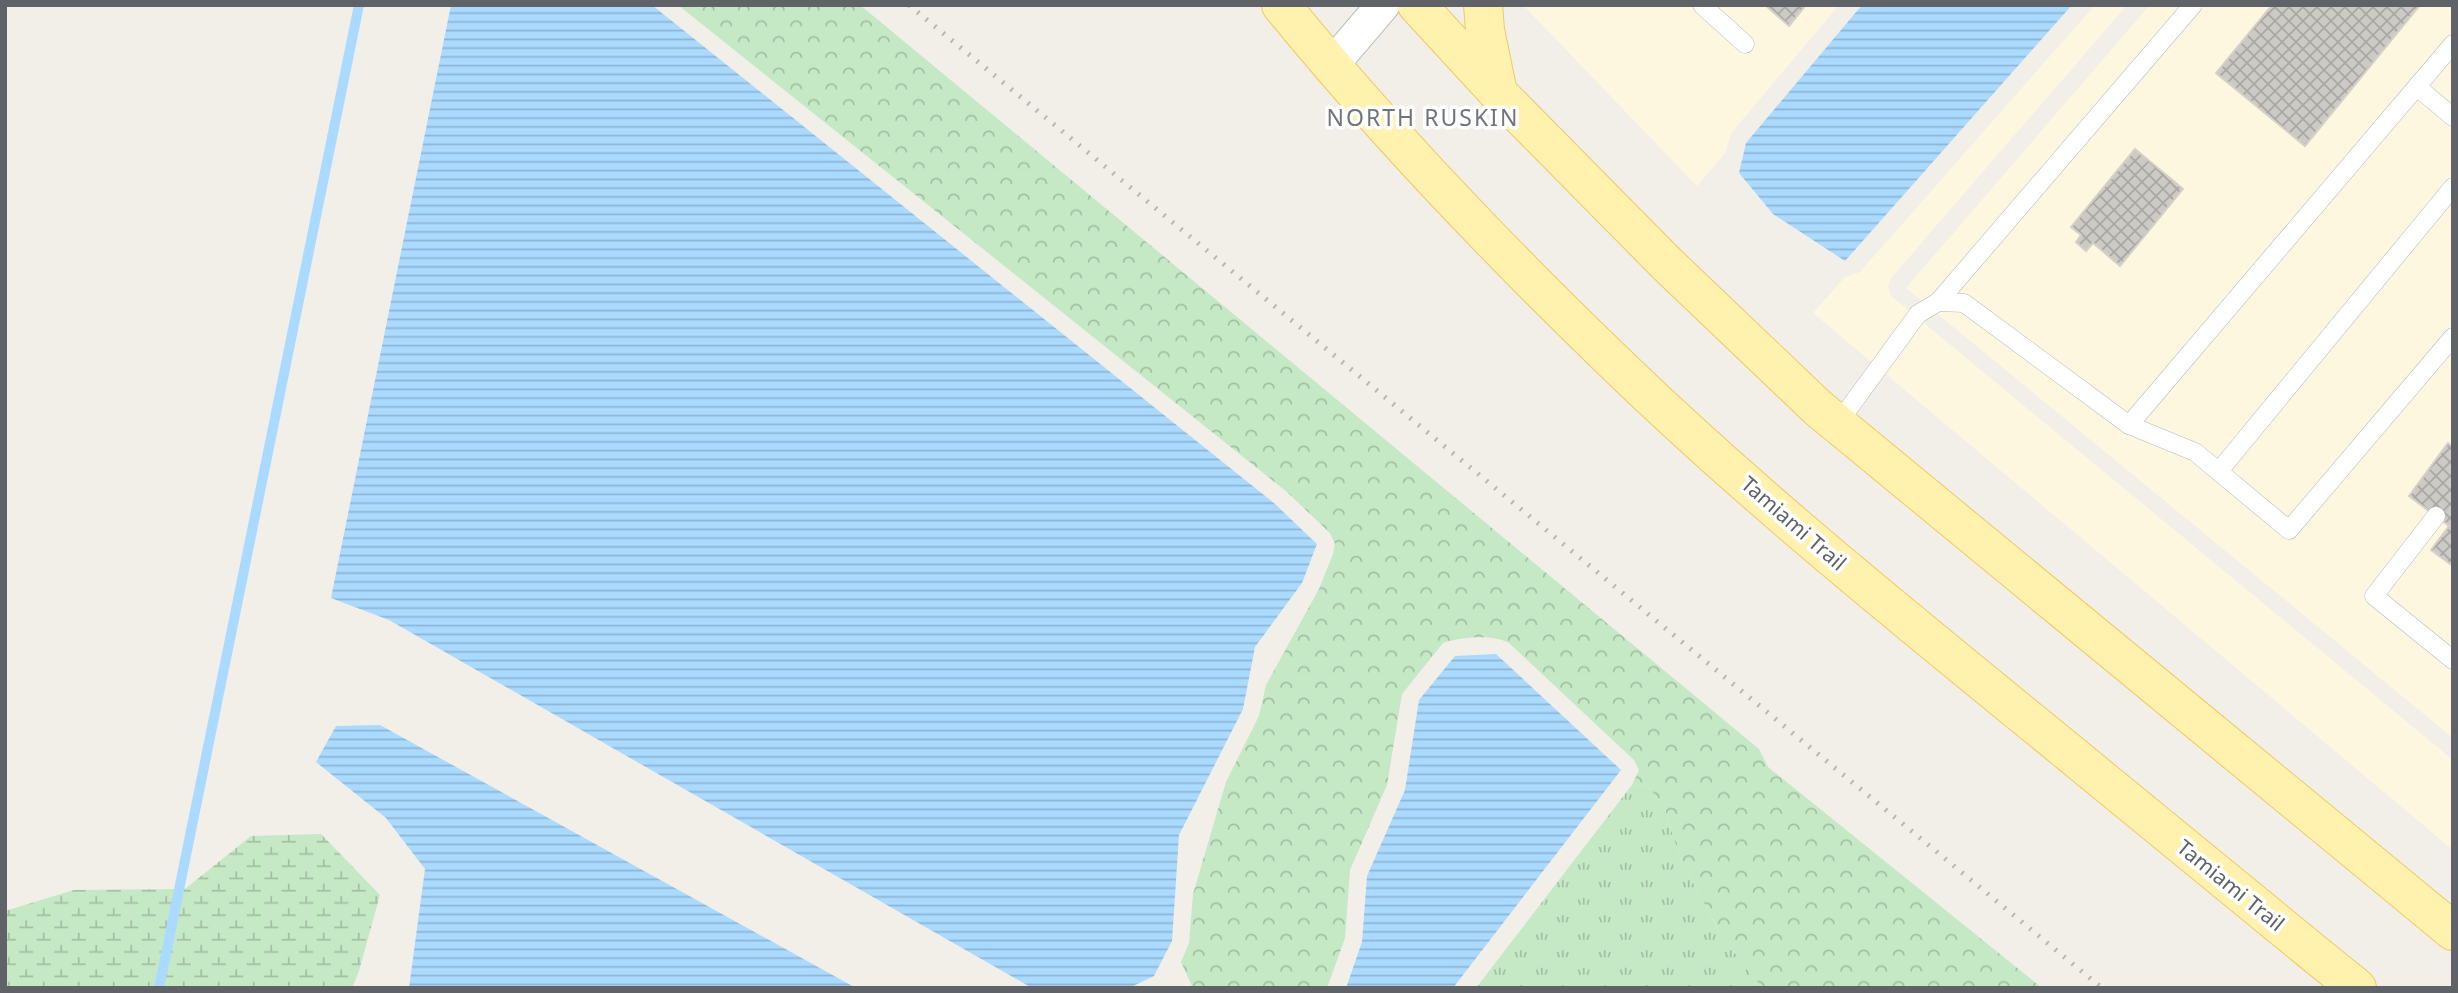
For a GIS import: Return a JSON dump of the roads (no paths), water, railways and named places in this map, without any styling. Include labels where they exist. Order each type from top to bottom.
[{"type":"main road","name":"Tamiami Trail","points":[[1281,5],[1331,66],[1475,221],[1612,360],[1751,487],[1904,618],[2357,988]]},
{"type":"main road","points":[[1417,5],[1498,93],[1667,264],[1818,408],[2453,931]]},
{"type":"main road","points":[[1483,5],[1485,30],[1498,93]]},
{"type":"street","points":[[1331,66],[1383,5]]},
{"type":"lane","points":[[1702,5],[1745,44]]},
{"type":"lane","points":[[1838,424],[1918,314],[1938,302],[2193,5]]},
{"type":"lane","points":[[2129,425],[2453,44]]},
{"type":"lane","points":[[2417,87],[2453,117]]},
{"type":"lane","points":[[2219,471],[2453,187]]},
{"type":"lane","points":[[1938,302],[1964,303],[2129,425],[2195,452],[2289,530],[2453,337]]},
{"type":"lane","points":[[2437,516],[2374,596],[2453,660]]},
{"type":"water","points":[[451,5],[652,5],[1275,504],[1317,544],[1302,583],[1255,647],[1243,709],[1179,835],[1172,941],[1154,976],[1129,988],[1032,988],[389,620],[331,598]]},
{"type":"water","points":[[1862,5],[2072,5],[1845,261],[1773,214],[1739,173],[1746,143]]},
{"type":"water","points":[[1496,654],[1621,770],[1453,988],[1346,988],[1362,942],[1367,876],[1405,790],[1419,700],[1455,656]]},
{"type":"water","points":[[380,725],[856,988],[409,988],[425,869],[386,818],[316,762],[336,726]]},
{"type":"waterway","points":[[159,988],[359,5]]},
{"type":"railway","points":[[909,5],[2102,988]]},
{"type":"district","name":"NORTH RUSKIN","points":[[1423,117]]}]
